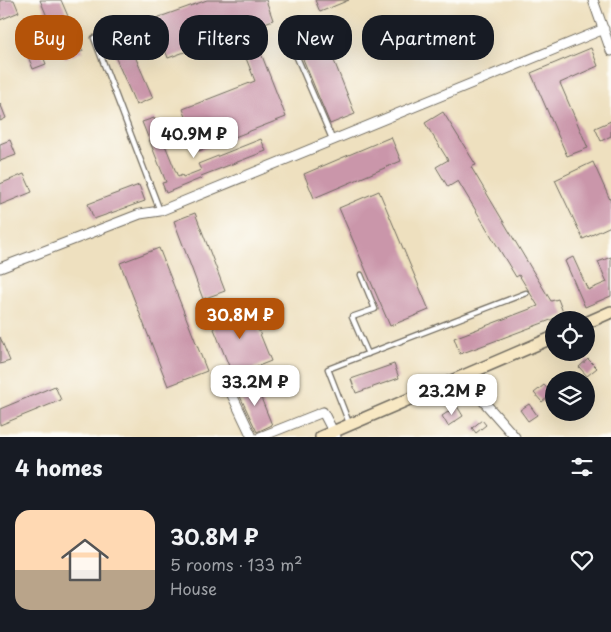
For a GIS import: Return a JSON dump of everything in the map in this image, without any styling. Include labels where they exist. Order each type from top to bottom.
[{"type":"main road","points":[[595,319],[611,312]]},
{"type":"main road","points":[[321,437],[335,434],[349,425],[545,341]]},
{"type":"street","points":[[593,0],[611,51]]},
{"type":"street","points":[[0,268],[140,214],[160,211],[604,29]]},
{"type":"street","points":[[462,377],[515,437]]},
{"type":"street","points":[[224,378],[252,437]]},
{"type":"street","points":[[260,437],[323,412],[335,434]]},
{"type":"lane","points":[[102,60],[160,211]]},
{"type":"lane","points":[[298,60],[333,141]]},
{"type":"lane","points":[[361,276],[375,309],[352,317],[368,354]]},
{"type":"lane","points":[[349,425],[328,369],[526,293]]},
{"type":"building","points":[[0,0],[14,0],[19,12],[0,20]]},
{"type":"building","points":[[40,0],[61,0],[67,15],[46,15]]},
{"type":"building","points":[[207,0],[266,0],[273,20],[268,22],[268,15],[179,15],[179,54],[169,58],[169,15],[165,15]]},
{"type":"building","points":[[315,0],[349,0],[320,12]]},
{"type":"building","points":[[591,48],[598,66],[560,83],[588,148],[567,156],[531,73]]},
{"type":"building","points":[[29,60],[44,60],[46,64],[33,69]]},
{"type":"building","points":[[117,60],[137,60],[153,98],[136,105]]},
{"type":"building","points":[[247,60],[264,60],[286,117],[199,151],[183,109],[255,81]]},
{"type":"building","points":[[303,60],[334,60],[355,114],[330,124]]},
{"type":"building","points":[[0,103],[6,118],[0,121]]},
{"type":"building","points":[[443,112],[476,165],[471,167],[531,268],[551,301],[558,299],[562,311],[545,311],[545,322],[460,354],[454,338],[538,306],[519,275],[516,277],[458,181],[448,187],[436,167],[448,160],[425,123]]},
{"type":"building","points":[[154,118],[178,177],[201,170],[198,164],[261,139],[266,151],[201,176],[202,178],[166,193],[162,183],[166,182],[142,122]]},
{"type":"building","points":[[611,121],[611,136],[601,141],[595,128]]},
{"type":"building","points":[[391,137],[401,161],[314,198],[304,174]]},
{"type":"building","points":[[10,140],[16,155],[0,161],[0,144]]},
{"type":"building","points":[[593,162],[611,202],[611,226],[583,239],[555,180]]},
{"type":"building","points":[[24,174],[32,192],[0,205],[0,184]]},
{"type":"building","points":[[139,185],[145,201],[94,219],[88,204]]},
{"type":"building","points":[[379,191],[429,310],[390,326],[339,208]]},
{"type":"building","points":[[195,213],[225,291],[203,299],[174,221]]},
{"type":"building","points":[[159,248],[207,371],[168,386],[120,263]]},
{"type":"building","points":[[573,257],[588,290],[607,282],[598,262],[611,257],[611,296],[585,307],[565,261]]},
{"type":"building","points":[[248,304],[271,361],[233,376],[210,319]]},
{"type":"building","points":[[0,337],[10,361],[0,364]]},
{"type":"building","points":[[586,361],[590,361],[597,368],[593,371],[583,371],[579,367]]},
{"type":"building","points":[[394,364],[399,378],[356,393],[351,379]]},
{"type":"building","points":[[255,383],[272,425],[257,432],[237,390]]},
{"type":"building","points":[[55,386],[61,400],[0,425],[0,409]]},
{"type":"building","points":[[545,386],[545,400],[542,402],[534,393]]},
{"type":"building","points":[[529,404],[537,415],[528,421],[520,410]]},
{"type":"building","points":[[457,406],[463,416],[448,426],[442,416]]},
{"type":"building","points":[[482,420],[486,425],[476,433],[472,428]]}]
